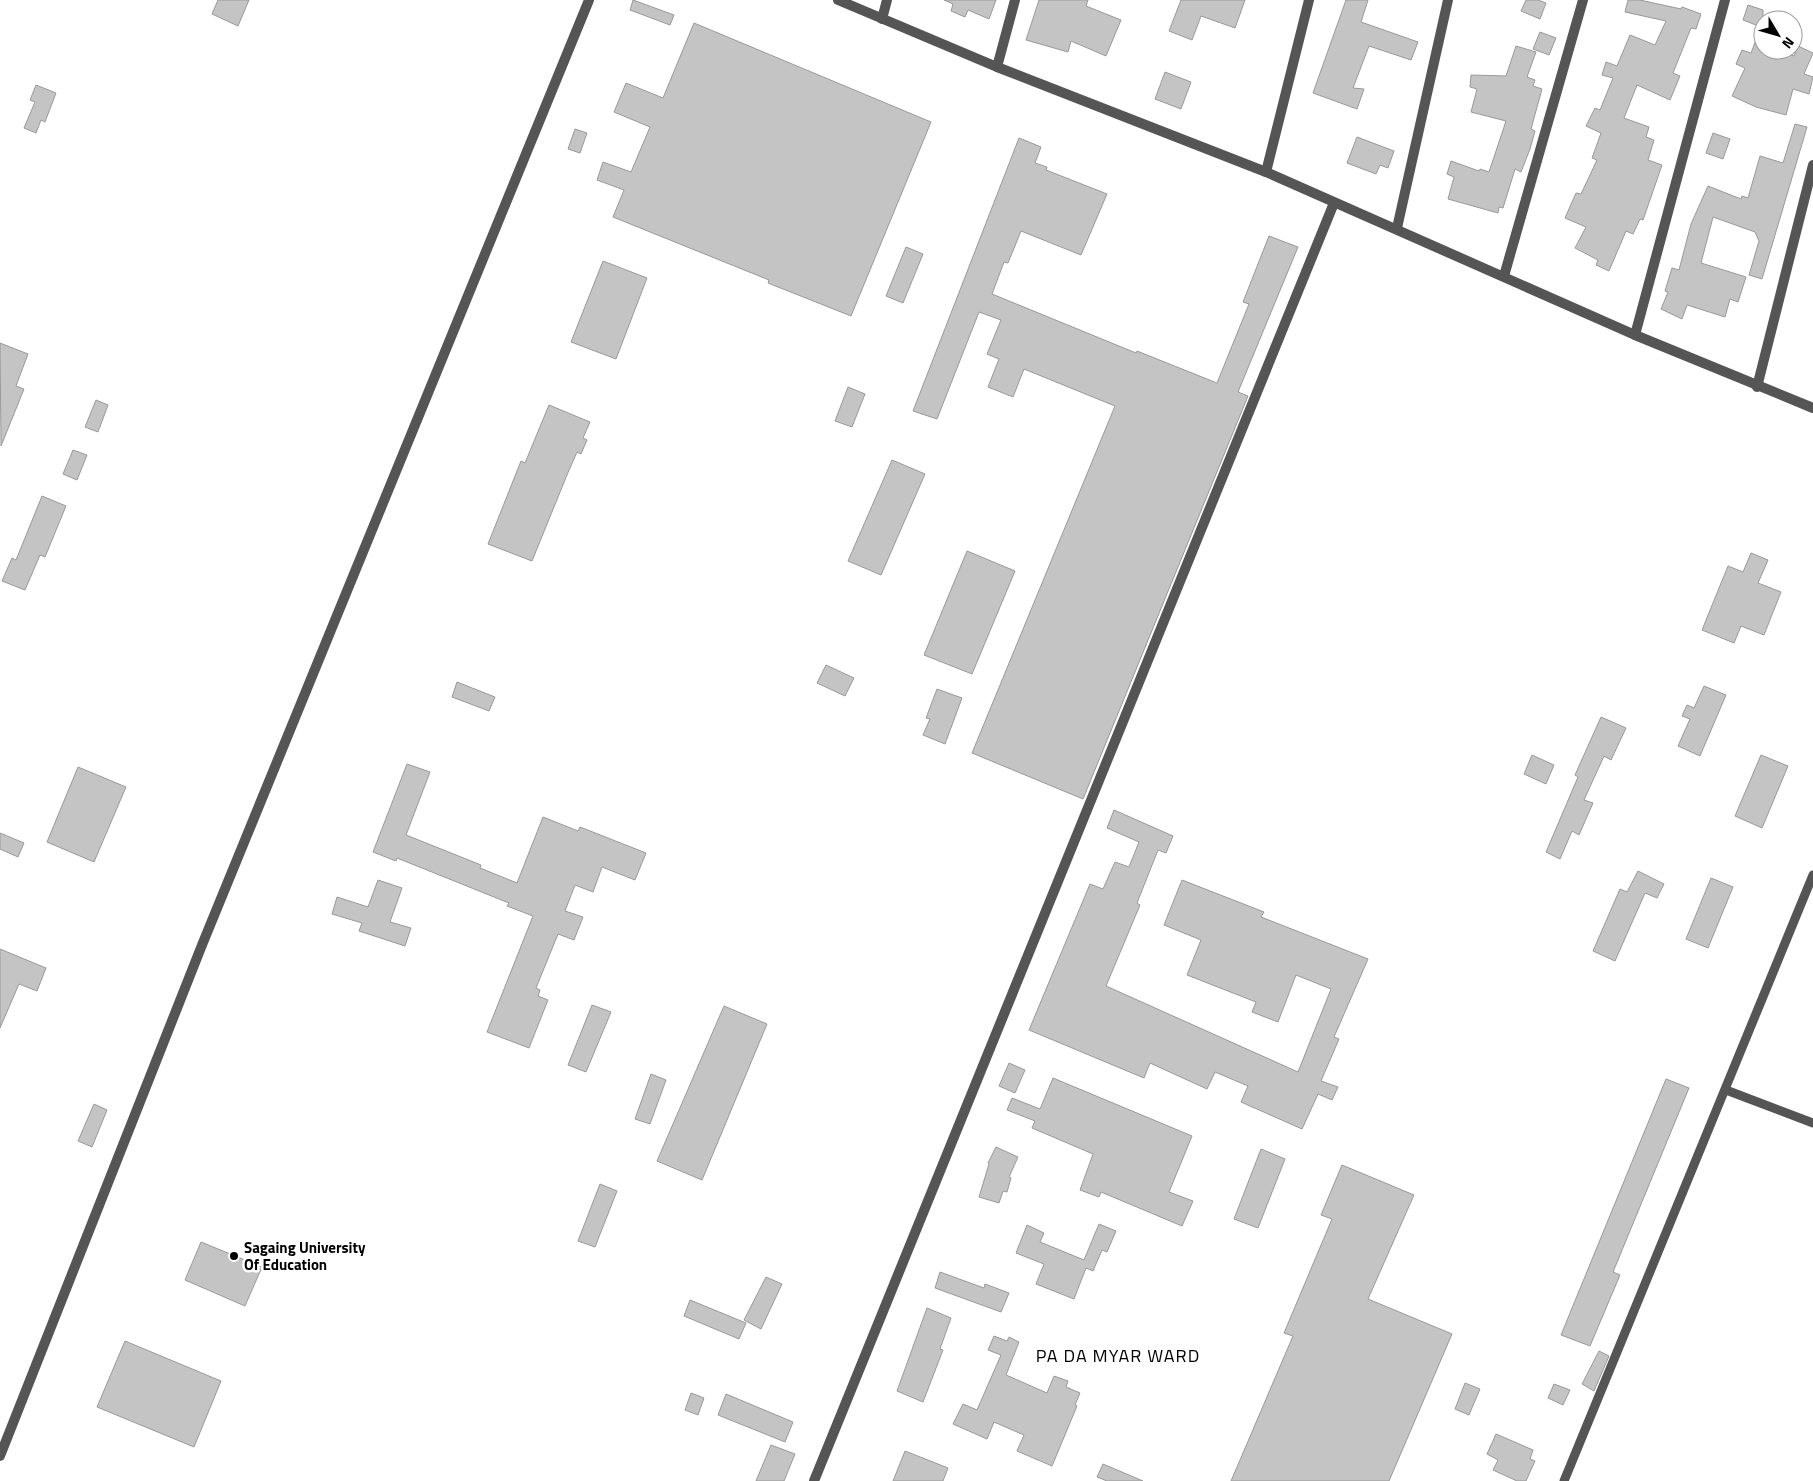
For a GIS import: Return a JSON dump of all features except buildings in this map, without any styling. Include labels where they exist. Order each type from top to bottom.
[{"type":"street","points":[[0,1456],[202,945],[589,0]]},
{"type":"street","points":[[838,0],[997,67],[1266,172],[1334,203],[1397,228],[1635,336],[1756,387],[1813,408]]},
{"type":"street","points":[[882,19],[887,0]]},
{"type":"street","points":[[997,67],[1014,0]]},
{"type":"street","points":[[1266,172],[1309,0]]},
{"type":"street","points":[[1397,228],[1448,0]]},
{"type":"street","points":[[1504,276],[1583,0]]},
{"type":"street","points":[[1635,336],[1725,0]]},
{"type":"street","points":[[1756,387],[1813,165]]},
{"type":"street","points":[[814,1481],[1334,203]]},
{"type":"lane","points":[[1564,1481],[1813,875]]},
{"type":"lane","points":[[1726,1090],[1813,1123]]},
{"type":"place","name":"Sagaing University Of Education","points":[[234,1256]]},
{"type":"district","name":"PA DA MYAR WARD","points":[[1118,1355]]}]
